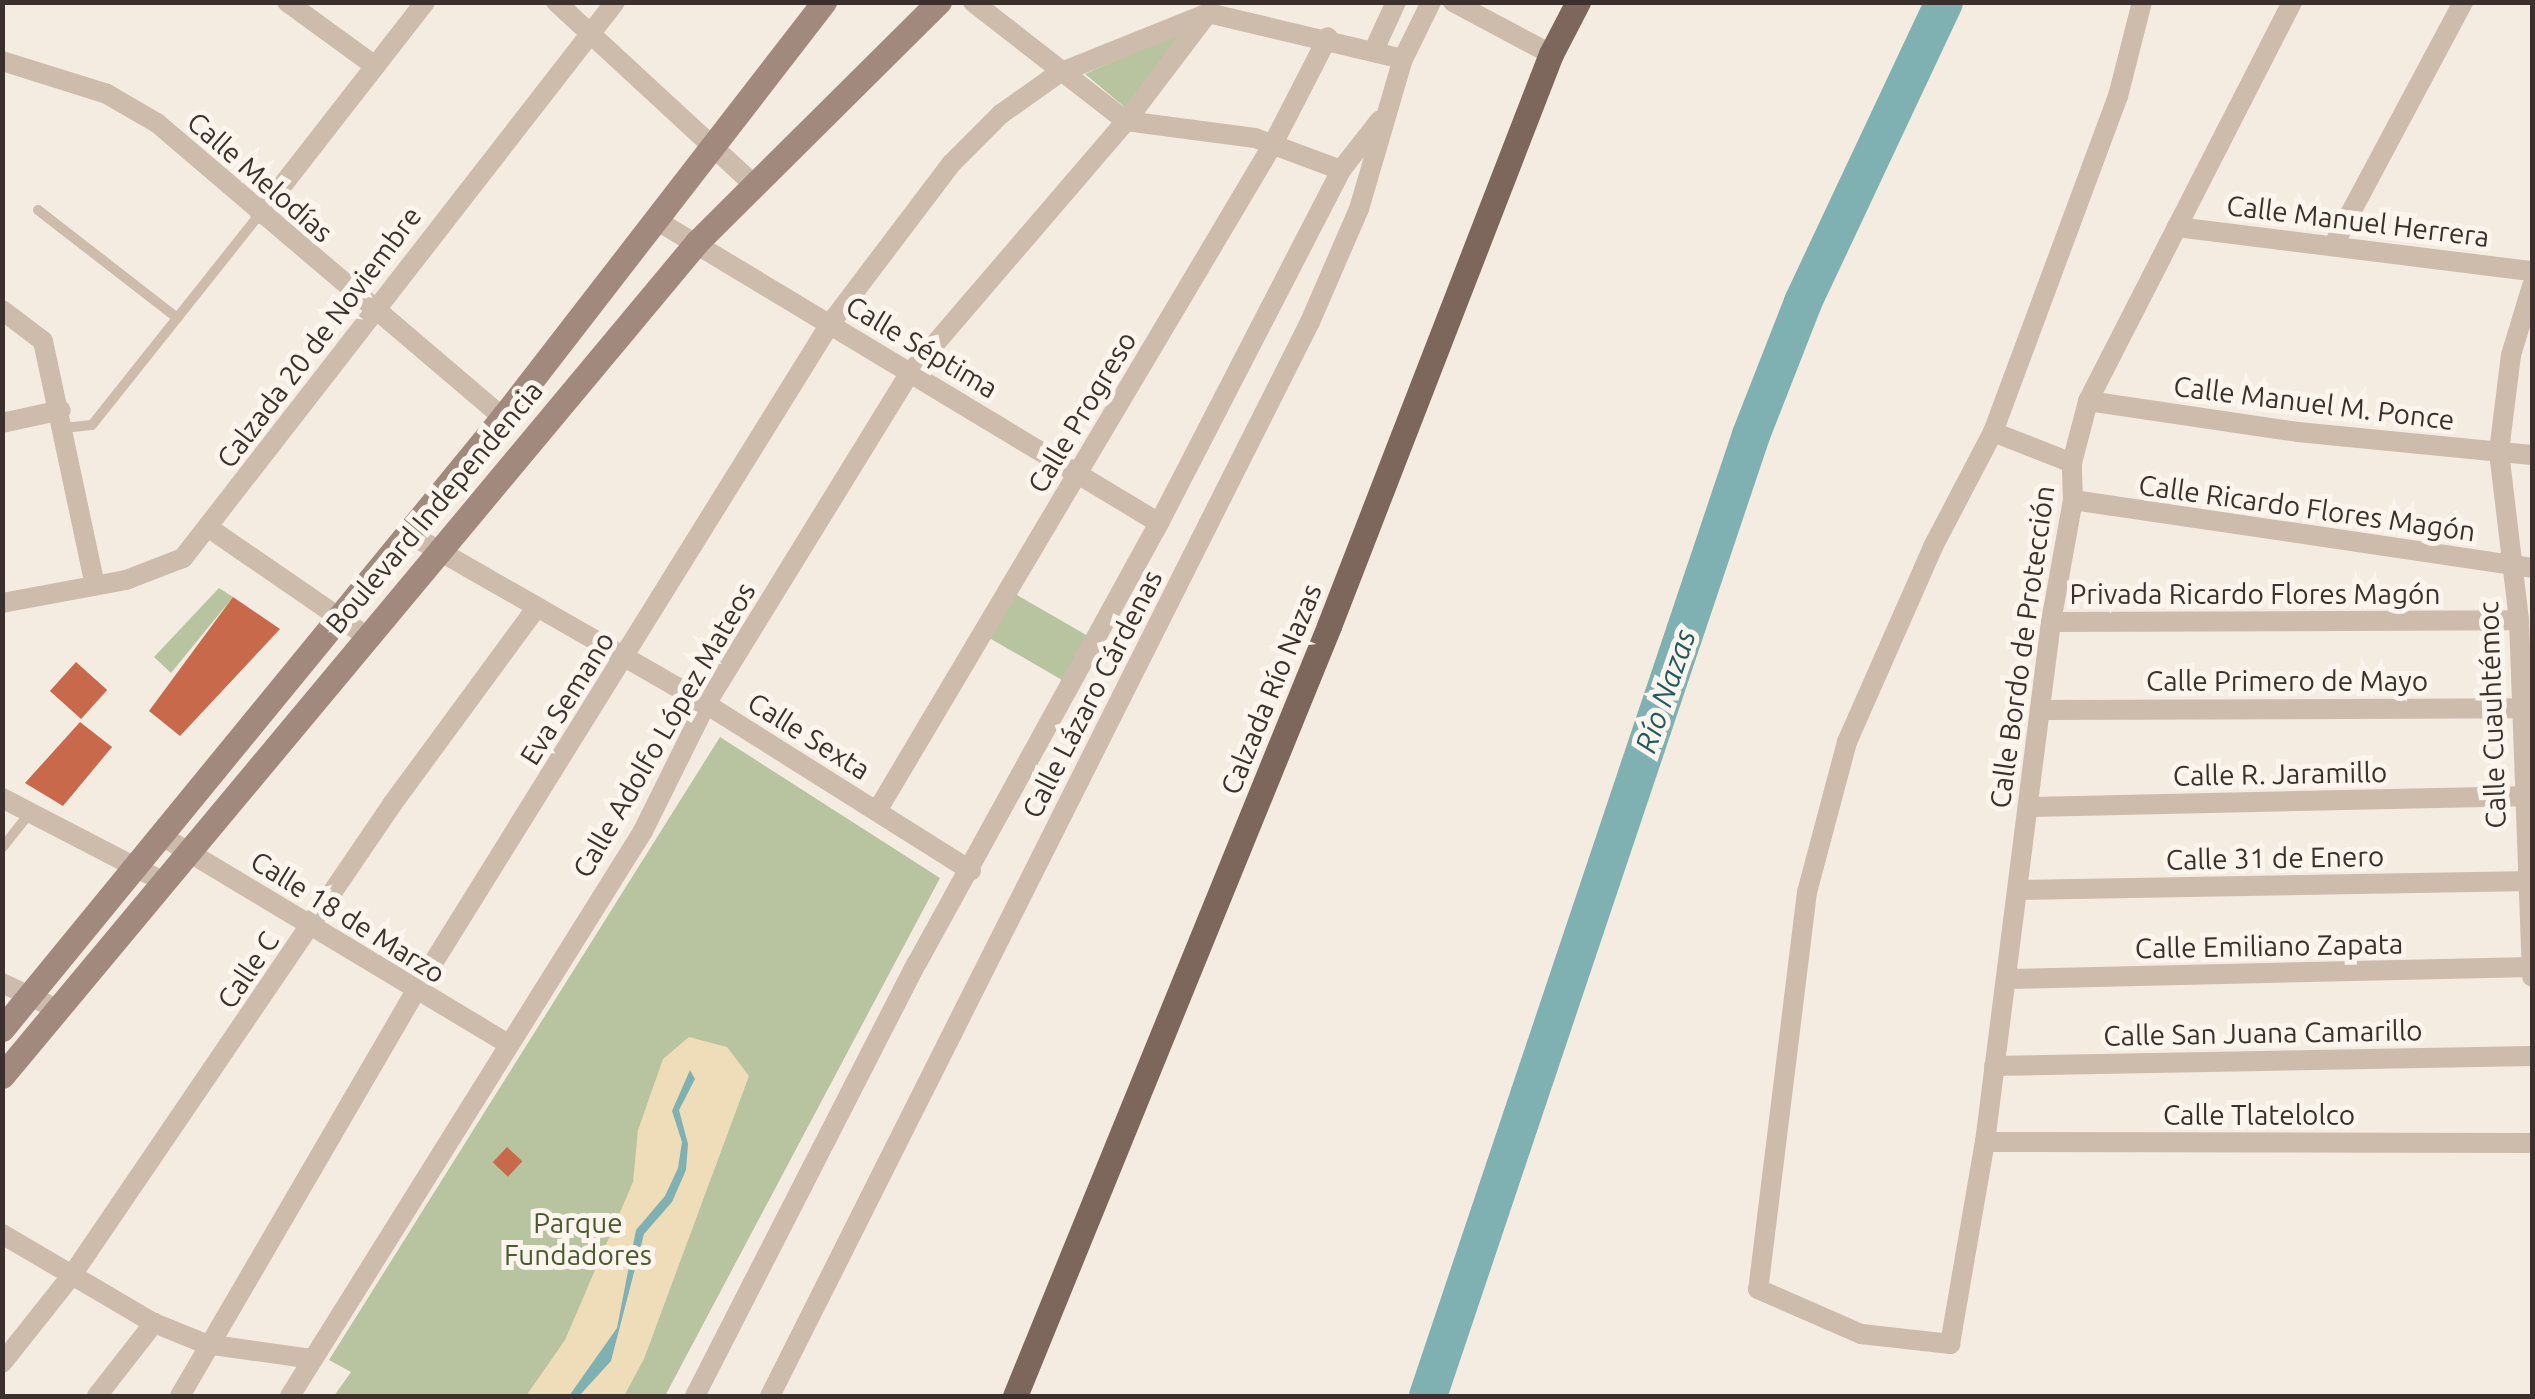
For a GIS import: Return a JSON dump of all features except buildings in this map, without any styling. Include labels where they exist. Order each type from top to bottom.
[{"type":"main road","name":"Calzada Río Nazas","points":[[1015,1396],[1330,626],[1551,54],[1578,2]]},
{"type":"street","points":[[287,2],[375,66]]},
{"type":"street","points":[[260,214],[425,2]]},
{"type":"street","points":[[556,2],[714,143],[752,183]]},
{"type":"street","name":"Calzada 20 de Noviembre","points":[[2,603],[95,586],[171,566],[210,528],[372,309],[615,2]]},
{"type":"street","name":"Boulevard Independencia","points":[[2,1029],[503,416],[824,2]]},
{"type":"street","name":"Boulevard Independencia","points":[[2,1076],[436,549],[697,242],[752,183],[940,2]]},
{"type":"street","points":[[972,2],[1126,121],[1273,144],[1341,170]]},
{"type":"street","points":[[1374,50],[1396,2]]},
{"type":"street","name":"Calle Lázaro Cárdenas","points":[[770,1396],[1310,322],[1359,210],[1403,58],[1432,2]]},
{"type":"street","points":[[1453,2],[1551,54]]},
{"type":"street","points":[[2072,463],[1994,432],[2118,96],[2142,2]]},
{"type":"street","name":"Calle Bordo de Protección","points":[[1994,432],[1932,547],[1846,742],[1807,892],[1758,1289],[1862,1334],[1950,1344],[1985,1142],[2051,622],[2073,500],[2072,463],[2088,401],[2292,2]]},
{"type":"street","points":[[2336,242],[2464,2]]},
{"type":"street","points":[[1210,8],[1403,58]]},
{"type":"street","name":"Eva Semano","points":[[180,1396],[206,1344],[415,992],[830,324],[950,164],[1002,114],[1059,72],[1210,8]]},
{"type":"street","name":"Calle Adolfo López Mateos","points":[[290,1396],[506,1043],[643,831],[706,704],[910,373],[1126,121],[1210,8]]},
{"type":"street","name":"Calle Progreso","points":[[877,811],[1273,144],[1328,37]]},
{"type":"street","name":"Calle Melodías","points":[[2,61],[107,94],[157,123],[372,309],[503,416]]},
{"type":"street","points":[[695,1396],[917,963],[1159,523],[1341,170],[1384,115]]},
{"type":"street","name":"Calle Séptima","points":[[656,220],[1159,523]]},
{"type":"street","name":"Calle Manuel Herrera","points":[[2177,227],[2336,242],[2532,271]]},
{"type":"street","name":"Calle Cuauhtémoc","points":[[2532,286],[2510,355],[2499,452],[2523,567],[2519,620],[2527,708],[2532,977]]},
{"type":"street","points":[[2,310],[43,340],[95,586]]},
{"type":"street","name":"Calle Manuel M. Ponce","points":[[2088,401],[2298,432],[2532,456]]},
{"type":"street","points":[[2,422],[62,419]]},
{"type":"street","name":"Calle Ricardo Flores Magón","points":[[2073,500],[2523,567]]},
{"type":"street","points":[[210,528],[366,636]]},
{"type":"street","name":"Calle Sexta","points":[[408,533],[706,704],[970,872]]},
{"type":"street","name":"Calle C","points":[[2,1364],[72,1275],[536,607]]},
{"type":"street","name":"Privada Ricardo Flores Magón","points":[[2051,622],[2519,620]]},
{"type":"street","name":"Calle Primero de Mayo","points":[[2041,710],[2527,708]]},
{"type":"street","name":"Calle R. Jaramillo","points":[[2028,807],[2527,796]]},
{"type":"street","points":[[2,798],[162,880]]},
{"type":"street","name":"Calle 18 de Marzo","points":[[162,836],[415,992],[506,1043]]},
{"type":"street","name":"Calle 31 de Enero","points":[[2018,890],[2529,881]]},
{"type":"street","name":"Calle Emiliano Zapata","points":[[2006,980],[2532,967]]},
{"type":"street","points":[[2,983],[57,1010]]},
{"type":"street","name":"Calle San Juana Camarillo","points":[[1994,1066],[2532,1056]]},
{"type":"street","name":"Calle Tlatelolco","points":[[1985,1142],[2532,1144]]},
{"type":"street","points":[[2,1234],[154,1323],[206,1344],[313,1359]]},
{"type":"street","points":[[97,1396],[154,1323]]},
{"type":"lane","points":[[38,210],[178,318]]},
{"type":"lane","points":[[62,419],[92,425],[260,214]]},
{"type":"lane","points":[[2,848],[30,813]]},
{"type":"green space","points":[[1191,27],[1127,109],[1085,74]]},
{"type":"green space","points":[[219,588],[233,597],[171,673],[154,657]]},
{"type":"green space","points":[[1010,591],[1092,638],[1067,683],[984,635]]},
{"type":"green space","name":"Parque Fundadores","points":[[720,737],[940,878],[665,1396],[334,1396],[351,1372],[329,1360]]},
{"type":"sand","points":[[689,1037],[727,1047],[749,1076],[644,1359],[624,1396],[526,1396],[565,1340],[633,1182],[638,1130],[663,1059]]},
{"type":"water","points":[[690,1070],[695,1079],[679,1110],[688,1144],[686,1170],[672,1202],[644,1234],[611,1361],[579,1396],[569,1396],[617,1328],[636,1230],[665,1196],[678,1168],[682,1142],[672,1111]]},
{"type":"waterway","name":"Río Nazas","points":[[1428,1396],[1751,435],[1803,302],[1944,2]]}]
